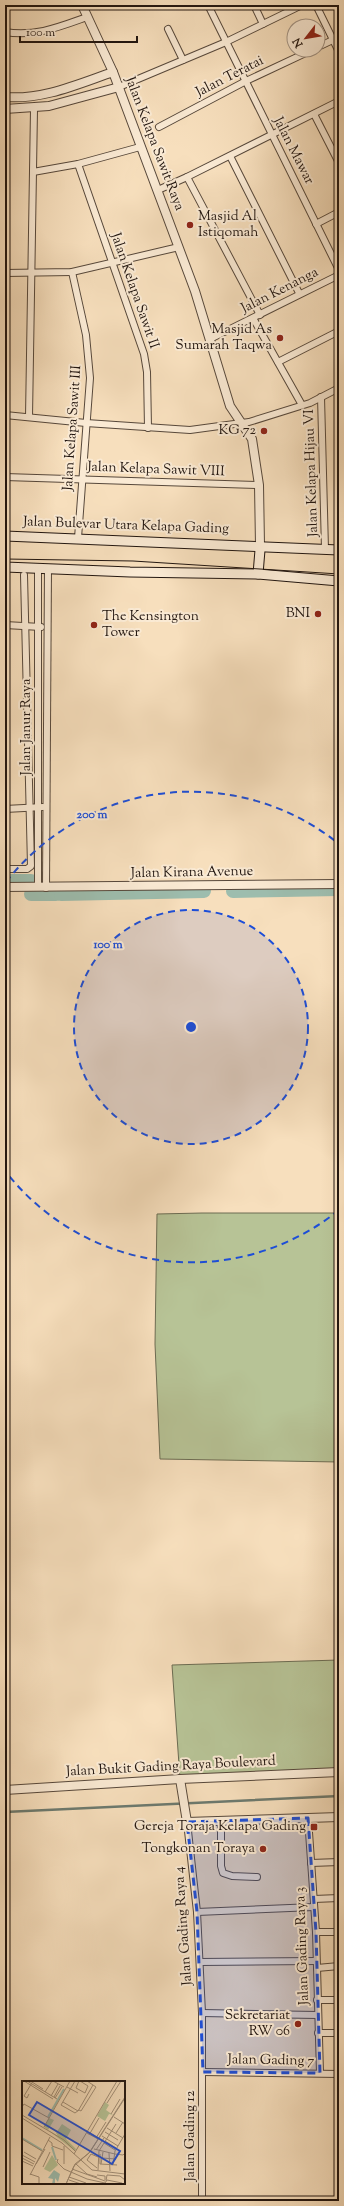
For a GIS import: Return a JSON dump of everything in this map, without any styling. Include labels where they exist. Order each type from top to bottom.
[{"type":"main road","name":"Jalan Bulevar Utara Kelapa Gading","points":[[5,536],[246,545],[260,548],[278,547],[339,550]]},
{"type":"main road","points":[[258,574],[260,548]]},
{"type":"main road","points":[[5,567],[38,567],[130,572],[258,574],[339,581]]},
{"type":"street","name":"Jalan Kelapa Sawit Raya","points":[[82,5],[113,72],[140,147],[158,190],[210,339],[230,406],[252,440],[259,485],[260,548]]},
{"type":"street","name":"Jalan Mawar","points":[[208,5],[246,81],[271,136],[339,270]]},
{"type":"street","points":[[254,5],[263,24]]},
{"type":"street","points":[[5,109],[34,109],[119,88],[226,42],[302,5]]},
{"type":"street","points":[[316,5],[336,39],[339,52]]},
{"type":"street","points":[[5,32],[20,35],[34,34],[57,29],[87,17]]},
{"type":"street","points":[[168,29],[183,60]]},
{"type":"street","points":[[326,43],[336,39]]},
{"type":"street","name":"Jalan Teratai","points":[[159,127],[246,81],[295,58]]},
{"type":"street","points":[[5,97],[16,98],[49,94],[113,72]]},
{"type":"street","points":[[158,190],[271,136],[339,101]]},
{"type":"street","points":[[29,417],[34,109]]},
{"type":"street","points":[[314,114],[339,162]]},
{"type":"street","points":[[33,172],[78,164],[140,147]]},
{"type":"street","points":[[230,156],[299,293]]},
{"type":"street","name":"Jalan Kelapa Sawit II","points":[[78,164],[144,354],[147,372],[148,428]]},
{"type":"street","points":[[187,177],[260,315]]},
{"type":"street","points":[[316,224],[339,212]]},
{"type":"street","points":[[5,273],[31,274],[72,272],[179,247]]},
{"type":"street","name":"Jalan Kelapa Sawit III","points":[[72,272],[88,351],[90,388],[78,538]]},
{"type":"street","name":"Jalan Kenanga","points":[[210,339],[260,315],[299,293],[339,275]]},
{"type":"street","points":[[253,318],[302,405]]},
{"type":"street","points":[[278,362],[339,331]]},
{"type":"street","points":[[5,415],[86,423],[190,430],[240,423],[302,405],[339,388]]},
{"type":"street","name":"Jalan Kelapa Hijau VI","points":[[321,397],[326,549]]},
{"type":"street","name":"Jalan Kelapa Sawit VIII","points":[[5,477],[259,485]]},
{"type":"street","name":"Jalan Janur Raya","points":[[38,567],[39,810],[42,888]]},
{"type":"street","name":"Jalan Janur Raya","points":[[42,888],[46,810],[46,627],[48,568]]},
{"type":"street","points":[[5,869],[26,869],[31,866],[24,625],[24,575]]},
{"type":"street","points":[[5,625],[46,627]]},
{"type":"street","points":[[5,810],[46,810]]},
{"type":"street","name":"Jalan Kirana Avenue","points":[[5,887],[42,888],[339,884]]},
{"type":"street","name":"Jalan Bukit Gading Raya Boulevard","points":[[5,1790],[180,1779],[339,1772]]},
{"type":"street","name":"Jalan Gading Raya 4","points":[[180,1779],[187,1822],[197,1912],[202,2013],[203,2072]]},
{"type":"street","points":[[187,1822],[339,1817]]},
{"type":"street","name":"Jalan Gading Raya 3","points":[[308,1818],[316,1932],[320,2073]]},
{"type":"street","points":[[221,1822],[221,1866],[223,1873],[232,1876],[257,1877]]},
{"type":"street","points":[[311,1863],[339,1862]]},
{"type":"street","points":[[314,1899],[339,1898]]},
{"type":"street","points":[[197,1912],[314,1907]]},
{"type":"street","points":[[316,1932],[339,1932]]},
{"type":"street","points":[[200,1962],[317,1964],[339,1966]]},
{"type":"street","points":[[317,2000],[339,2000]]},
{"type":"street","points":[[202,2013],[318,2015]]},
{"type":"street","points":[[318,2033],[339,2033]]},
{"type":"street","name":"Jalan Gading 7","points":[[203,2072],[339,2074]]},
{"type":"street","name":"Jalan Gading 12","points":[[202,2201],[203,2072]]},
{"type":"highlighted area","points":[[308,1818],[316,1932],[320,2073],[203,2072],[197,1912],[187,1822]]},
{"type":"green space","points":[[339,1213],[339,1462],[160,1459],[155,1344],[157,1214]]},
{"type":"green space","points":[[339,1660],[339,1772],[180,1779],[172,1665]]},
{"type":"waterway","points":[[5,881],[31,881]]},
{"type":"waterway","points":[[233,891],[339,889]]},
{"type":"waterway","points":[[61,894],[204,891]]},
{"type":"waterway","points":[[31,894],[56,894]]},
{"type":"waterway","points":[[5,1812],[339,1796]]},
{"type":"tram line","points":[[5,559],[133,561],[339,574]]},
{"type":"place","name":"Masjid Al Istiqomah","points":[[190,225]]},
{"type":"place","name":"Masjid As Sumarah Taqwa","points":[[280,338]]},
{"type":"place","name":"KG 72","points":[[264,431]]},
{"type":"place","name":"BNI","points":[[318,614]]},
{"type":"place","name":"The Kensington Tower","points":[[94,625]]},
{"type":"place","name":"Gereja Toraja Kelapa Gading","points":[[314,1827]]},
{"type":"place","name":"Tongkonan Toraya","points":[[263,1849]]},
{"type":"place","name":"Sekretariat RW 06","points":[[298,2024]]}]
